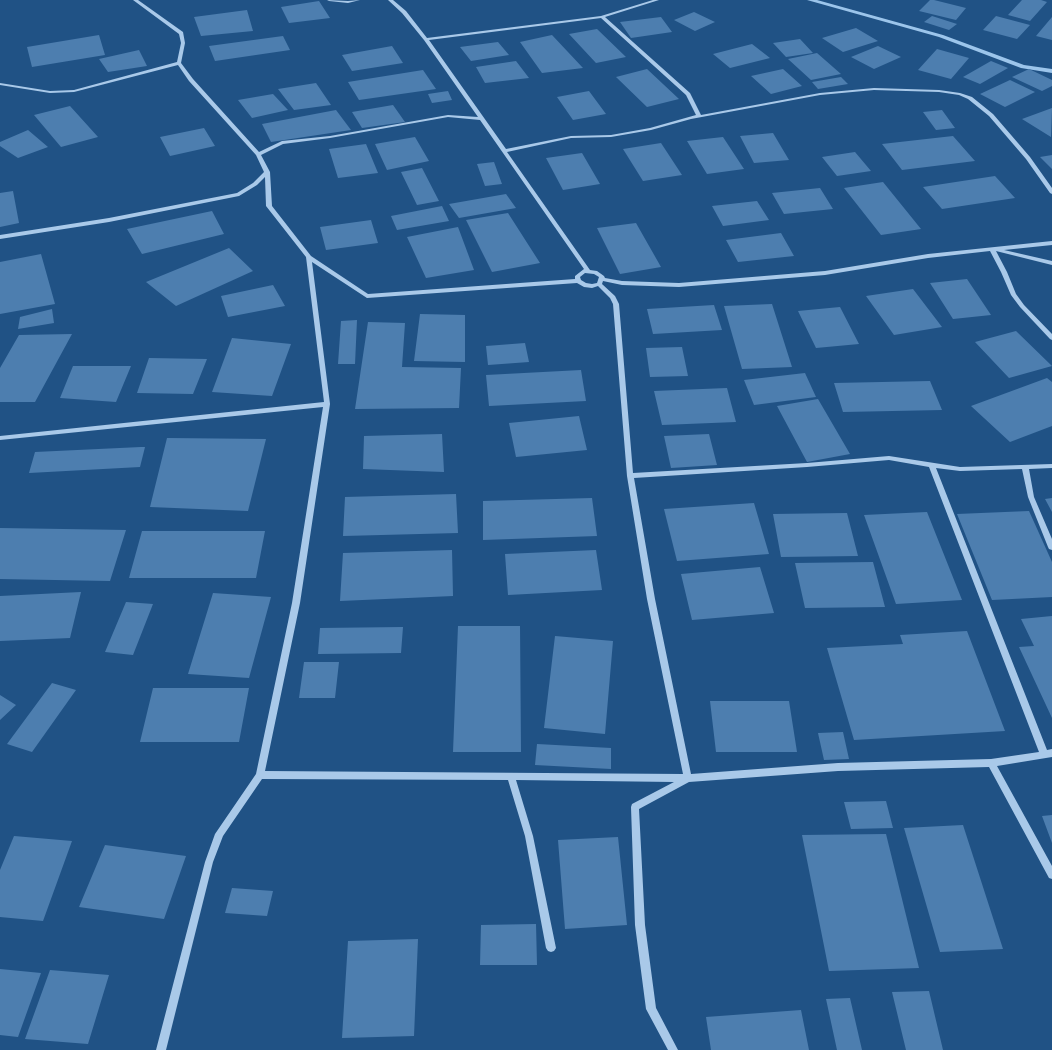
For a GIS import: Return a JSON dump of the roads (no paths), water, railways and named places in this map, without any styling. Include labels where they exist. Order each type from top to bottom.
[{"type":"street","points":[[134,0],[181,33],[183,42],[180,63],[191,80],[258,154],[267,172],[269,206],[309,256],[367,296],[578,281],[588,286],[600,282],[679,285],[825,273],[928,256],[1052,243]]},
{"type":"street","points":[[329,0],[348,2],[358,0]]},
{"type":"street","points":[[390,0],[404,12],[426,40],[588,271]]},
{"type":"street","points":[[426,40],[602,17],[657,0]]},
{"type":"street","points":[[602,17],[688,94],[699,116]]},
{"type":"street","points":[[0,84],[50,92],[74,91],[180,63]]},
{"type":"street","points":[[505,151],[571,137],[611,136],[631,133],[699,116],[820,94],[874,89],[939,91],[960,94],[970,98],[991,115],[1028,158],[1052,192]]},
{"type":"street","points":[[258,154],[282,143],[330,137],[448,116],[482,119]]},
{"type":"street","points":[[0,237],[109,220],[239,194],[256,184],[267,172]]},
{"type":"street","points":[[992,249],[1052,263]]},
{"type":"street","points":[[992,249],[1013,294],[1022,306],[1052,338]]},
{"type":"street","points":[[161,1050],[209,862],[219,834],[260,775],[296,603],[326,404],[309,256]]},
{"type":"street","points":[[578,281],[577,277],[588,271],[598,273],[600,282],[614,297],[616,304],[630,476],[651,599],[688,778]]},
{"type":"street","points":[[0,438],[326,404]]},
{"type":"street","points":[[630,476],[807,465],[889,458],[960,469],[1052,466]]},
{"type":"street","points":[[260,775],[511,778],[688,778],[838,767],[991,763],[1048,753],[932,465]]},
{"type":"street","points":[[1025,468],[1031,497],[1052,547]]},
{"type":"street","points":[[991,763],[1052,875]]},
{"type":"street","points":[[511,778],[529,836],[551,948]]},
{"type":"street","points":[[673,1050],[651,1009],[640,925],[635,807],[688,778]]},
{"type":"waterway","points":[[810,0],[941,36],[1023,67],[1052,71]]}]
